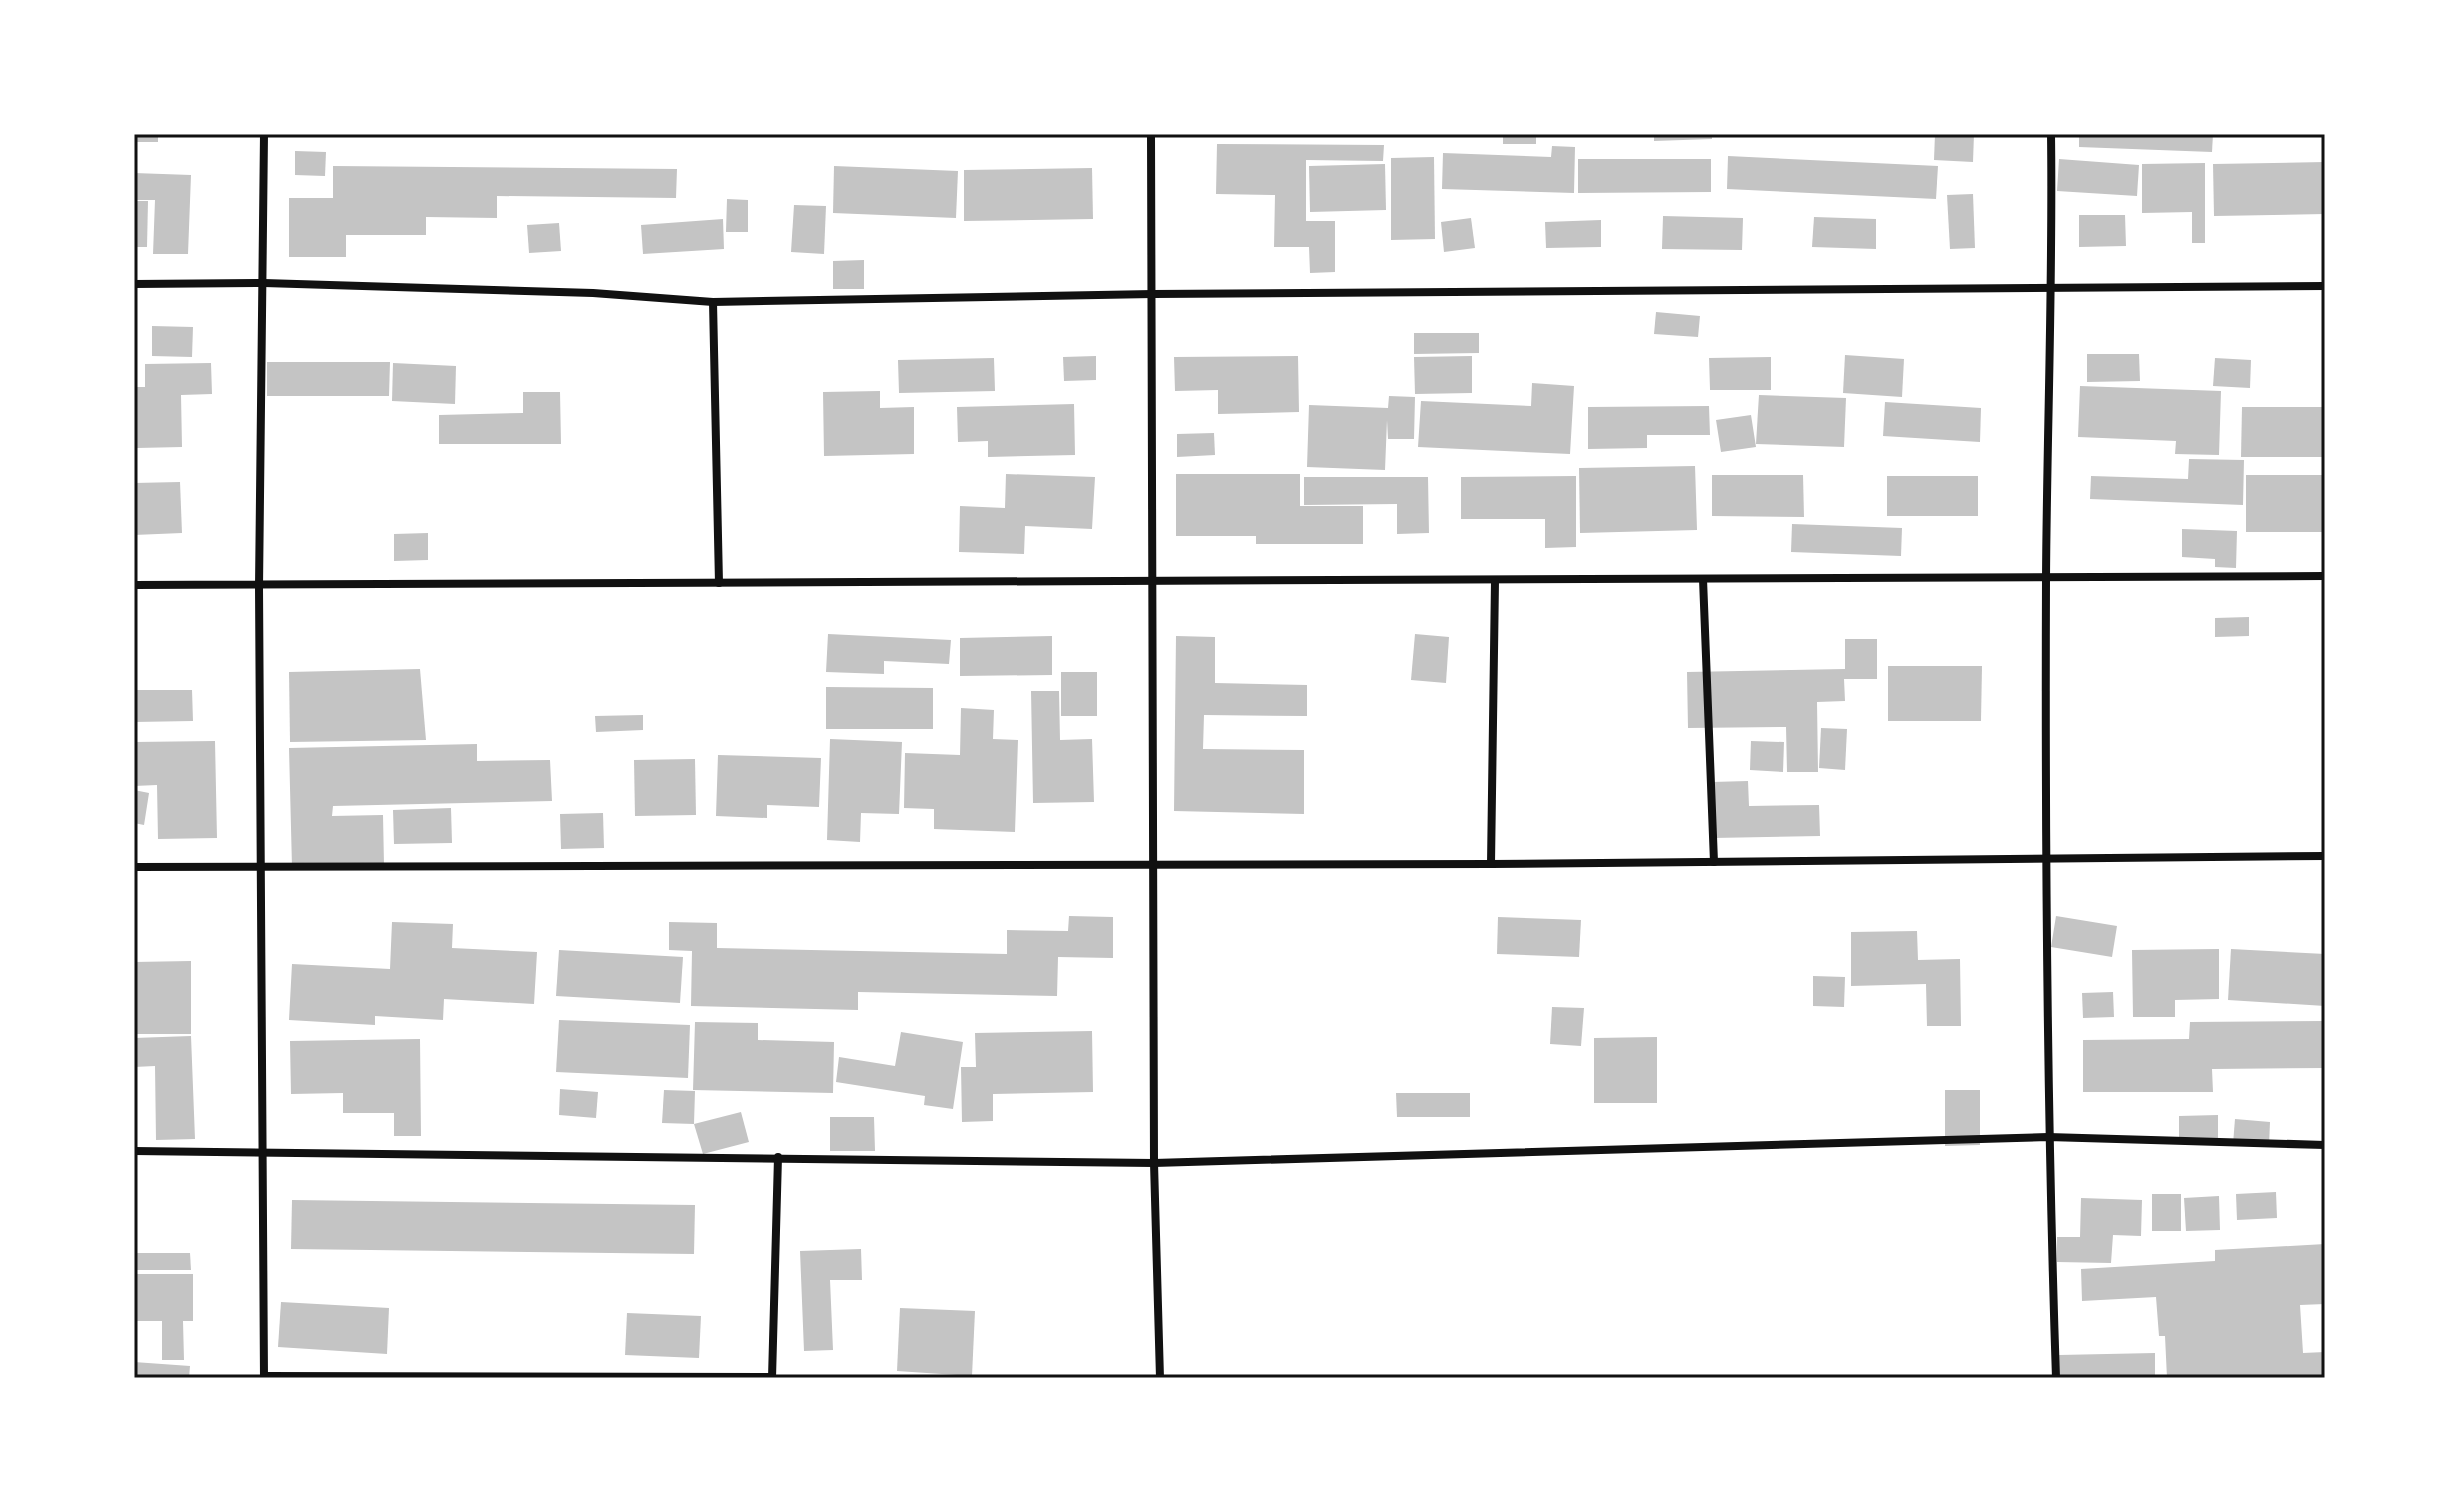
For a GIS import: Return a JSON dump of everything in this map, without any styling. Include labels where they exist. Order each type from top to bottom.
[{"type":"street","points":[[264,134],[259,587],[265,1150],[264,1377],[772,1377],[778,1157]]},
{"type":"street","points":[[1151,134],[1154,1163],[1160,1378]]},
{"type":"street","points":[[2051,134],[2053,286],[2046,576],[2048,1137],[2056,1378]]},
{"type":"street","points":[[134,284],[264,283],[593,293],[713,302],[1153,294],[2325,286]]},
{"type":"street","points":[[713,302],[719,583]]},
{"type":"street","points":[[134,585],[259,587],[2325,576]]},
{"type":"street","points":[[1703,579],[1714,862]]},
{"type":"street","points":[[1491,864],[1495,581]]},
{"type":"street","points":[[134,867],[1491,864],[2325,856]]},
{"type":"street","points":[[134,1151],[265,1150],[1154,1163],[2048,1137],[2325,1145]]},
{"type":"building","points":[[134,134],[158,134],[158,142],[134,142]]},
{"type":"building","points":[[1503,134],[1536,134],[1536,144],[1503,144]]},
{"type":"building","points":[[1654,134],[1712,134],[1712,139],[1654,141]]},
{"type":"building","points":[[1935,134],[1974,134],[1973,162],[1934,160]]},
{"type":"building","points":[[2079,134],[2213,134],[2212,152],[2079,147]]},
{"type":"building","points":[[1217,144],[1384,145],[1383,161],[1306,160],[1306,221],[1335,221],[1335,272],[1310,273],[1309,247],[1274,247],[1275,195],[1216,194]]},
{"type":"building","points":[[1552,146],[1575,147],[1574,193],[1442,189],[1443,153],[1551,157]]},
{"type":"building","points":[[295,151],[326,152],[325,176],[295,175]]},
{"type":"building","points":[[1728,156],[1938,166],[1936,199],[1727,189]]},
{"type":"building","points":[[1434,157],[1435,239],[1391,240],[1391,158]]},
{"type":"building","points":[[1578,159],[1711,159],[1711,192],[1578,193]]},
{"type":"building","points":[[2059,159],[2139,165],[2137,196],[2057,191]]},
{"type":"building","points":[[2325,162],[2325,214],[2214,216],[2213,164]]},
{"type":"building","points":[[2205,163],[2205,243],[2192,243],[2192,212],[2142,213],[2142,164]]},
{"type":"building","points":[[1385,164],[1386,210],[1310,212],[1309,166]]},
{"type":"building","points":[[333,166],[677,169],[676,198],[497,196],[497,218],[426,217],[426,235],[346,235],[346,257],[289,257],[289,198],[333,198]]},
{"type":"building","points":[[834,166],[958,171],[956,218],[833,213]]},
{"type":"building","points":[[1092,168],[1093,219],[964,221],[964,170]]},
{"type":"building","points":[[134,173],[191,175],[188,254],[153,254],[155,200],[134,200]]},
{"type":"building","points":[[1973,194],[1975,248],[1950,249],[1947,195]]},
{"type":"building","points":[[727,199],[748,200],[748,232],[726,232]]},
{"type":"building","points":[[134,201],[148,201],[147,247],[134,247]]},
{"type":"building","points":[[794,205],[826,206],[824,254],[791,252]]},
{"type":"building","points":[[2079,215],[2125,215],[2126,246],[2079,247]]},
{"type":"building","points":[[1663,216],[1743,218],[1742,250],[1662,249]]},
{"type":"building","points":[[1814,217],[1876,219],[1876,249],[1812,247]]},
{"type":"building","points":[[1471,218],[1475,248],[1444,252],[1441,222]]},
{"type":"building","points":[[723,219],[724,249],[643,254],[641,225]]},
{"type":"building","points":[[1601,220],[1601,247],[1546,248],[1545,222]]},
{"type":"building","points":[[559,223],[561,251],[529,253],[527,225]]},
{"type":"building","points":[[864,260],[864,289],[833,289],[833,261]]},
{"type":"building","points":[[1656,312],[1700,316],[1698,337],[1654,334]]},
{"type":"building","points":[[152,326],[193,327],[192,357],[152,356]]},
{"type":"building","points":[[1414,333],[1479,333],[1479,353],[1414,354]]},
{"type":"building","points":[[2087,354],[2139,354],[2140,381],[2087,382]]},
{"type":"building","points":[[1845,355],[1904,359],[1902,397],[1843,393]]},
{"type":"building","points":[[1096,356],[1096,380],[1064,381],[1063,357]]},
{"type":"building","points":[[1298,356],[1299,412],[1218,414],[1218,390],[1175,391],[1174,357]]},
{"type":"building","points":[[1472,356],[1472,393],[1415,394],[1414,357]]},
{"type":"building","points":[[1771,357],[1771,390],[1710,390],[1709,358]]},
{"type":"building","points":[[994,358],[995,391],[899,393],[898,360]]},
{"type":"building","points":[[2215,358],[2251,360],[2250,388],[2213,386]]},
{"type":"building","points":[[267,362],[390,362],[389,396],[267,396]]},
{"type":"building","points":[[211,363],[212,394],[181,395],[182,447],[137,448],[137,469],[134,469],[134,387],[145,387],[145,364]]},
{"type":"building","points":[[393,363],[456,366],[455,404],[392,401]]},
{"type":"building","points":[[1532,383],[1574,386],[1570,454],[1418,447],[1421,401],[1531,406]]},
{"type":"building","points":[[2080,386],[2221,391],[2219,455],[2175,454],[2176,441],[2078,437]]},
{"type":"building","points":[[880,391],[880,408],[914,407],[914,454],[824,456],[823,392]]},
{"type":"building","points":[[523,392],[560,392],[561,444],[439,444],[439,415],[523,413]]},
{"type":"building","points":[[1759,395],[1846,398],[1844,447],[1756,444]]},
{"type":"building","points":[[1389,396],[1415,397],[1414,439],[1388,439],[1387,420],[1385,470],[1307,467],[1309,405],[1388,408]]},
{"type":"building","points":[[1885,402],[1981,408],[1980,442],[1883,436]]},
{"type":"building","points":[[1074,404],[1075,455],[988,457],[988,441],[958,442],[957,407]]},
{"type":"building","points":[[1709,406],[1710,435],[1647,435],[1647,448],[1588,449],[1588,407]]},
{"type":"building","points":[[2242,407],[2325,407],[2325,457],[2241,457]]},
{"type":"building","points":[[1751,415],[1756,447],[1721,452],[1716,420]]},
{"type":"building","points":[[1214,433],[1215,455],[1177,457],[1177,434]]},
{"type":"building","points":[[2189,459],[2244,460],[2243,505],[2090,499],[2091,476],[2188,479]]},
{"type":"building","points":[[1695,466],[1697,530],[1580,533],[1579,468]]},
{"type":"building","points":[[1006,474],[1095,477],[1092,529],[1025,526],[1024,554],[959,552],[960,506],[1005,508]]},
{"type":"building","points":[[1176,474],[1300,474],[1300,506],[1363,506],[1363,544],[1256,544],[1256,536],[1176,536]]},
{"type":"building","points":[[1712,475],[1803,475],[1804,517],[1712,516]]},
{"type":"building","points":[[2246,475],[2325,475],[2325,532],[2246,532]]},
{"type":"building","points":[[1576,476],[1576,547],[1545,548],[1545,519],[1461,519],[1461,477]]},
{"type":"building","points":[[1887,476],[1978,476],[1978,516],[1887,516]]},
{"type":"building","points":[[1304,477],[1428,477],[1429,533],[1397,534],[1397,504],[1304,505]]},
{"type":"building","points":[[180,482],[182,533],[134,535],[134,483]]},
{"type":"building","points":[[1792,524],[1902,528],[1901,556],[1791,552]]},
{"type":"building","points":[[2182,529],[2237,531],[2236,568],[2215,567],[2215,559],[2182,557]]},
{"type":"building","points":[[428,533],[428,560],[394,561],[394,534]]},
{"type":"building","points":[[2249,617],[2249,636],[2215,637],[2215,618]]},
{"type":"building","points":[[828,634],[951,640],[949,664],[884,661],[884,674],[826,672]]},
{"type":"building","points":[[1415,634],[1449,637],[1446,683],[1411,680]]},
{"type":"building","points":[[1052,636],[1052,675],[960,676],[960,638]]},
{"type":"building","points":[[1176,636],[1215,637],[1215,683],[1307,685],[1307,716],[1204,715],[1203,749],[1304,750],[1304,814],[1174,811]]},
{"type":"building","points":[[1845,639],[1877,639],[1877,679],[1844,679],[1845,701],[1817,702],[1818,772],[1787,772],[1786,727],[1688,728],[1687,672],[1845,669]]},
{"type":"building","points":[[1888,666],[1982,666],[1981,721],[1888,721]]},
{"type":"building","points":[[420,669],[426,740],[290,742],[289,672]]},
{"type":"building","points":[[1061,672],[1097,672],[1097,716],[1061,716]]},
{"type":"building","points":[[826,687],[933,688],[933,729],[826,729]]},
{"type":"building","points":[[134,690],[192,690],[193,721],[134,722]]},
{"type":"building","points":[[1031,691],[1059,691],[1060,740],[1092,739],[1094,802],[1033,803]]},
{"type":"building","points":[[961,708],[994,710],[993,739],[1018,740],[1015,832],[934,829],[934,809],[904,808],[905,753],[960,755]]},
{"type":"building","points":[[643,715],[643,730],[596,732],[595,716]]},
{"type":"building","points":[[1821,728],[1847,729],[1845,770],[1819,768]]},
{"type":"building","points":[[830,739],[902,742],[899,814],[861,813],[860,842],[827,840]]},
{"type":"building","points":[[215,741],[217,838],[158,839],[157,785],[134,786],[134,742]]},
{"type":"building","points":[[1751,741],[1784,742],[1783,772],[1750,770]]},
{"type":"building","points":[[477,744],[477,761],[550,760],[552,801],[333,806],[332,816],[383,815],[384,865],[292,867],[289,748]]},
{"type":"building","points":[[718,755],[821,758],[819,807],[767,805],[767,818],[716,816]]},
{"type":"building","points":[[695,759],[696,815],[635,816],[634,760]]},
{"type":"building","points":[[1748,781],[1749,806],[1819,805],[1820,836],[1713,838],[1712,782]]},
{"type":"building","points":[[134,790],[149,793],[144,825],[134,823]]},
{"type":"building","points":[[451,808],[452,843],[394,844],[393,810]]},
{"type":"building","points":[[603,813],[604,848],[561,849],[560,814]]},
{"type":"building","points":[[1069,916],[1113,917],[1113,958],[1058,957],[1057,996],[858,992],[858,1010],[691,1006],[692,951],[669,950],[669,922],[717,923],[717,948],[1007,954],[1007,930],[1068,931]]},
{"type":"building","points":[[2056,916],[2117,926],[2112,957],[2051,947]]},
{"type":"building","points":[[1498,917],[1581,920],[1579,957],[1497,954]]},
{"type":"building","points":[[392,922],[453,924],[452,948],[537,952],[534,1004],[444,999],[443,1020],[375,1016],[375,1025],[289,1020],[292,964],[390,969]]},
{"type":"building","points":[[1917,931],[1918,960],[1960,959],[1961,1026],[1927,1026],[1926,984],[1851,986],[1851,932]]},
{"type":"building","points":[[2219,949],[2219,999],[2175,1000],[2175,1017],[2133,1017],[2132,950]]},
{"type":"building","points":[[2231,949],[2325,954],[2325,1006],[2228,1000]]},
{"type":"building","points":[[559,950],[683,957],[680,1003],[556,996]]},
{"type":"building","points":[[191,961],[191,1034],[134,1034],[134,962]]},
{"type":"building","points":[[1813,976],[1845,977],[1844,1007],[1813,1006]]},
{"type":"building","points":[[2113,992],[2114,1017],[2083,1018],[2082,993]]},
{"type":"building","points":[[1552,1007],[1584,1008],[1581,1046],[1550,1044]]},
{"type":"building","points":[[559,1020],[690,1025],[688,1078],[556,1072]]},
{"type":"building","points":[[2325,1021],[2325,1068],[2212,1069],[2213,1092],[2083,1092],[2083,1040],[2189,1039],[2190,1022]]},
{"type":"building","points":[[695,1022],[758,1023],[758,1040],[834,1042],[833,1093],[693,1090]]},
{"type":"building","points":[[1092,1031],[1093,1092],[993,1094],[993,1121],[962,1122],[961,1067],[976,1067],[975,1033]]},
{"type":"building","points":[[901,1032],[963,1042],[953,1109],[924,1105],[925,1096],[836,1082],[839,1057],[895,1066]]},
{"type":"building","points":[[191,1036],[195,1139],[156,1140],[155,1066],[134,1067],[134,1038]]},
{"type":"building","points":[[1657,1037],[1657,1103],[1594,1103],[1594,1038]]},
{"type":"building","points":[[420,1039],[421,1136],[394,1136],[394,1113],[343,1113],[343,1093],[291,1094],[290,1041]]},
{"type":"building","points":[[560,1089],[598,1092],[596,1118],[559,1115]]},
{"type":"building","points":[[664,1090],[695,1091],[694,1124],[662,1123]]},
{"type":"building","points":[[1945,1090],[1980,1090],[1980,1145],[1945,1146]]},
{"type":"building","points":[[1396,1093],[1470,1093],[1470,1117],[1397,1117]]},
{"type":"building","points":[[741,1112],[749,1142],[703,1154],[694,1124]]},
{"type":"building","points":[[2218,1115],[2218,1140],[2179,1141],[2179,1116]]},
{"type":"building","points":[[830,1117],[874,1117],[875,1151],[830,1151]]},
{"type":"building","points":[[2235,1119],[2270,1122],[2269,1146],[2233,1144]]},
{"type":"building","points":[[2276,1192],[2277,1218],[2237,1220],[2236,1194]]},
{"type":"building","points":[[2152,1194],[2181,1194],[2181,1231],[2152,1231]]},
{"type":"building","points":[[2219,1196],[2220,1230],[2186,1231],[2184,1198]]},
{"type":"building","points":[[2081,1198],[2142,1200],[2141,1236],[2113,1235],[2111,1263],[2057,1262],[2057,1237],[2080,1237]]},
{"type":"building","points":[[292,1200],[695,1205],[694,1254],[291,1249]]},
{"type":"building","points":[[2325,1244],[2325,1304],[2300,1305],[2303,1353],[2325,1352],[2325,1378],[2167,1378],[2165,1336],[2159,1336],[2156,1297],[2082,1301],[2081,1269],[2215,1261],[2215,1250]]},
{"type":"building","points":[[861,1249],[862,1280],[830,1280],[833,1350],[804,1351],[800,1251]]},
{"type":"building","points":[[134,1253],[190,1253],[191,1270],[134,1270]]},
{"type":"building","points":[[134,1274],[193,1274],[193,1321],[183,1321],[184,1360],[162,1360],[162,1321],[134,1321]]},
{"type":"building","points":[[281,1302],[389,1308],[387,1354],[278,1347]]},
{"type":"building","points":[[900,1308],[975,1311],[972,1376],[897,1371]]},
{"type":"building","points":[[627,1313],[701,1316],[699,1358],[625,1355]]},
{"type":"building","points":[[2155,1353],[2155,1378],[2059,1378],[2059,1355]]},
{"type":"building","points":[[134,1362],[190,1366],[189,1378],[134,1378]]}]
